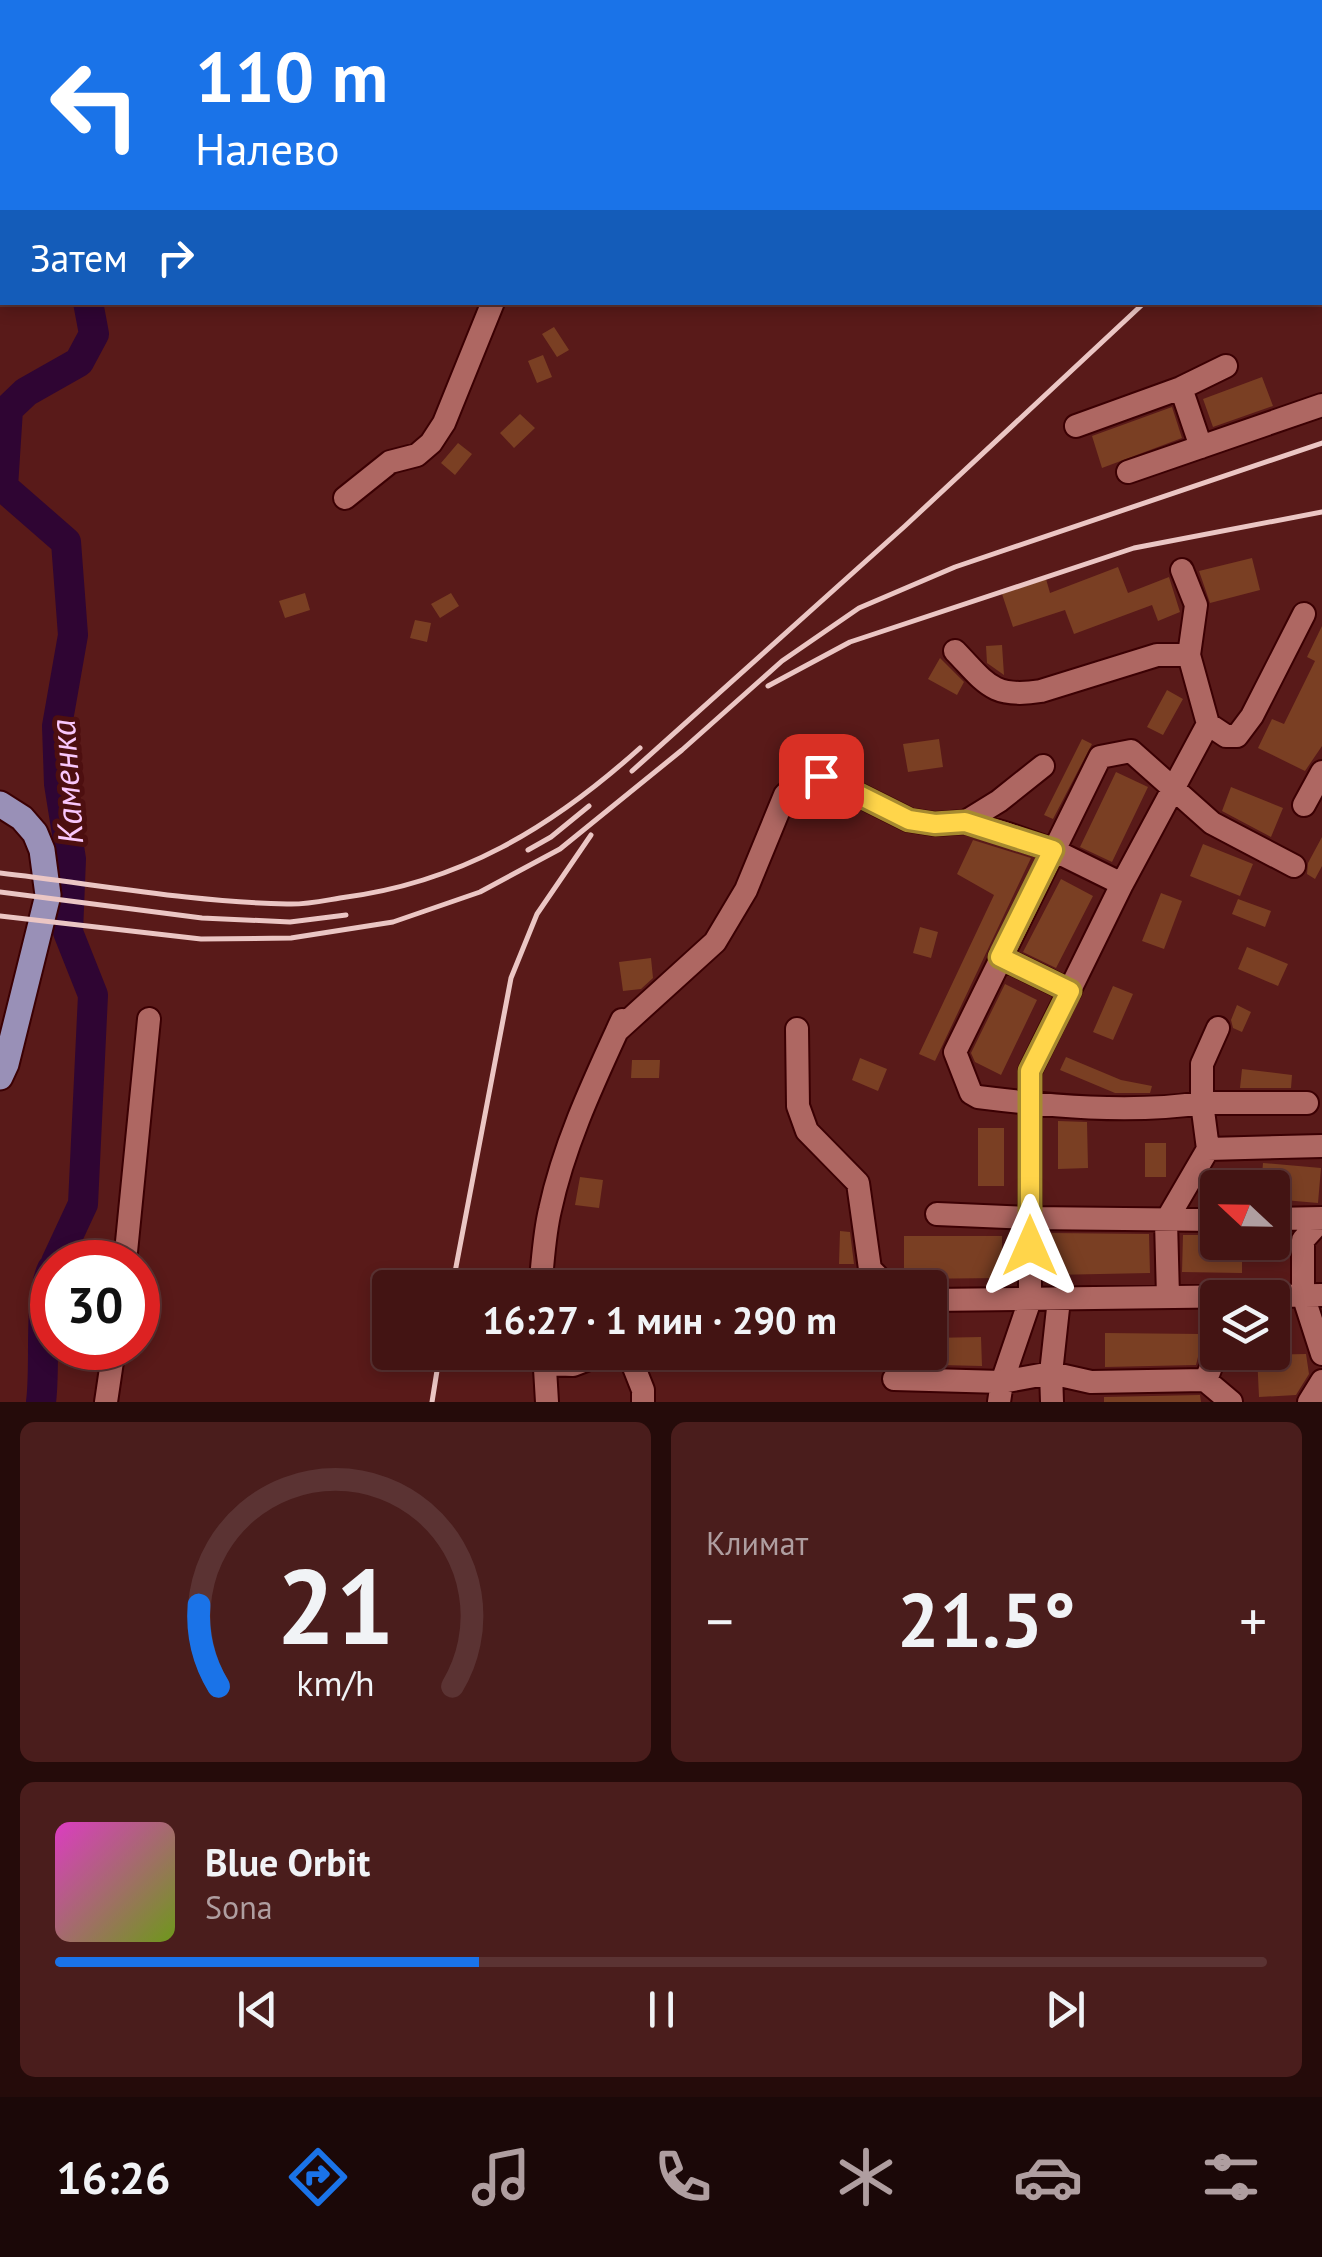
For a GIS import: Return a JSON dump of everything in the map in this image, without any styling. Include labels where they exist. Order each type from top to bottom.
[{"type":"main road","points":[[0,804],[36,833],[48,895],[0,1078]]},
{"type":"street","points":[[344,498],[390,462],[416,456],[431,443],[444,423],[492,305]]},
{"type":"street","points":[[1076,426],[1182,388],[1226,366]]},
{"type":"street","points":[[1182,388],[1202,447]]},
{"type":"street","points":[[1128,472],[1322,405]]},
{"type":"street","points":[[1182,570],[1196,606],[1190,655],[1208,724],[1226,736],[1237,736],[1252,716],[1304,614]]},
{"type":"street","points":[[955,651],[992,690],[1021,694],[1041,692],[1157,654],[1190,655]]},
{"type":"street","points":[[1000,1392],[1030,1300],[1030,1071],[1122,884],[1208,724]]},
{"type":"street","points":[[1294,866],[1212,824],[1130,751],[1100,758],[1000,957],[955,1059],[971,1094],[1030,1104],[1164,1108],[1202,1103],[1308,1104]]},
{"type":"street","points":[[965,822],[1043,766]]},
{"type":"street","points":[[1304,805],[1322,772]]},
{"type":"street","points":[[617,1032],[716,942],[746,890],[784,795],[804,777],[821,776],[909,820],[935,824],[965,822],[1053,850],[1122,884]]},
{"type":"street","points":[[1000,957],[1070,991]]},
{"type":"street","points":[[542,1270],[556,1185],[578,1122],[631,1000]]},
{"type":"street","points":[[127,1240],[149,1019]]},
{"type":"street","points":[[1168,1297],[1166,1221],[1208,1149],[1202,1064],[1218,1028]]},
{"type":"street","points":[[797,1030],[798,1106],[807,1131],[858,1183],[870,1270]]},
{"type":"street","points":[[1208,1149],[1322,1146]]},
{"type":"street","points":[[937,1214],[1200,1220]]},
{"type":"street","points":[[1290,1219],[1322,1219]]},
{"type":"street","points":[[1322,1219],[1302,1240],[1322,1354]]},
{"type":"street","points":[[947,1300],[1200,1296]]},
{"type":"street","points":[[1052,1402],[1059,1299]]},
{"type":"street","points":[[106,1402],[111,1370]]},
{"type":"street","points":[[545,1370],[547,1402]]},
{"type":"street","points":[[635,1370],[643,1402]]},
{"type":"street","points":[[1205,1380],[1211,1370]]},
{"type":"street","points":[[894,1379],[1000,1392],[1051,1373],[1091,1382],[1205,1380],[1231,1402]]},
{"type":"street","points":[[1309,1402],[1322,1380]]},
{"type":"building","points":[[554,327],[569,350],[557,357],[542,334]]},
{"type":"building","points":[[543,355],[552,377],[537,383],[528,361]]},
{"type":"building","points":[[1262,377],[1273,406],[1213,427],[1203,399]]},
{"type":"building","points":[[1172,407],[1182,438],[1102,468],[1092,436]]},
{"type":"building","points":[[520,414],[535,428],[514,448],[500,433]]},
{"type":"building","points":[[458,443],[472,454],[455,475],[441,463]]},
{"type":"building","points":[[1252,558],[1260,590],[1210,603],[1199,571]]},
{"type":"building","points":[[1118,567],[1128,593],[1169,577],[1180,612],[1158,621],[1152,605],[1074,634],[1065,610],[1013,627],[1002,594],[1046,579],[1050,593]]},
{"type":"building","points":[[305,593],[310,610],[285,618],[279,601]]},
{"type":"building","points":[[451,593],[459,606],[440,618],[431,604]]},
{"type":"building","points":[[415,620],[431,623],[427,642],[410,638]]},
{"type":"building","points":[[1322,626],[1322,746],[1305,771],[1258,748],[1272,719],[1284,724],[1315,661],[1307,657]]},
{"type":"building","points":[[1002,645],[1004,675],[987,663],[986,646]]},
{"type":"building","points":[[940,658],[964,682],[957,695],[928,679]]},
{"type":"building","points":[[1167,690],[1183,699],[1163,735],[1147,727]]},
{"type":"building","points":[[939,739],[943,767],[908,772],[903,744]]},
{"type":"building","points":[[1082,739],[1092,744],[1053,819],[1044,815]]},
{"type":"building","points":[[1116,772],[1148,787],[1112,862],[1080,847]]},
{"type":"building","points":[[1231,787],[1283,808],[1271,837],[1222,811]]},
{"type":"building","points":[[1322,837],[1322,866],[1315,879],[1307,874],[1308,863]]},
{"type":"building","points":[[973,840],[1031,858],[935,1061],[919,1054],[994,895],[957,874]]},
{"type":"building","points":[[1203,844],[1253,864],[1240,896],[1190,876]]},
{"type":"building","points":[[1061,879],[1093,896],[1056,968],[1023,952]]},
{"type":"building","points":[[1161,893],[1182,901],[1164,949],[1142,941]]},
{"type":"building","points":[[1238,899],[1271,911],[1265,927],[1232,914]]},
{"type":"building","points":[[920,927],[938,932],[931,958],[913,953]]},
{"type":"building","points":[[1247,947],[1288,964],[1278,986],[1238,969]]},
{"type":"building","points":[[651,958],[653,978],[641,989],[623,991],[619,962]]},
{"type":"building","points":[[1005,984],[1037,1000],[1001,1075],[975,1062],[971,1053]]},
{"type":"building","points":[[1113,986],[1133,994],[1113,1040],[1093,1032]]},
{"type":"building","points":[[1237,1005],[1251,1012],[1242,1032],[1233,1028],[1231,1020]]},
{"type":"building","points":[[1066,1057],[1121,1080],[1152,1086],[1150,1093],[1115,1093],[1060,1070]]},
{"type":"building","points":[[860,1058],[887,1069],[878,1091],[852,1080]]},
{"type":"building","points":[[632,1060],[660,1060],[659,1078],[631,1078]]},
{"type":"building","points":[[1242,1069],[1292,1075],[1291,1088],[1240,1088]]},
{"type":"building","points":[[1058,1121],[1087,1122],[1088,1168],[1058,1169]]},
{"type":"building","points":[[978,1128],[1004,1128],[1004,1186],[978,1186]]},
{"type":"building","points":[[1145,1143],[1166,1143],[1166,1177],[1145,1177]]},
{"type":"building","points":[[1263,1163],[1321,1168],[1318,1203],[1290,1201],[1290,1170],[1262,1170]]},
{"type":"building","points":[[580,1177],[603,1180],[599,1208],[575,1205]]},
{"type":"building","points":[[840,1231],[850,1232],[854,1264],[839,1264]]},
{"type":"building","points":[[1050,1233],[1149,1234],[1150,1273],[1051,1275]]},
{"type":"building","points":[[1183,1235],[1200,1235],[1200,1260],[1242,1260],[1242,1273],[1182,1272]]},
{"type":"building","points":[[904,1236],[1002,1236],[1002,1278],[947,1279],[947,1270],[904,1270]]},
{"type":"building","points":[[1105,1333],[1200,1334],[1196,1365],[1105,1367]]},
{"type":"building","points":[[981,1337],[982,1366],[947,1365],[947,1338]]},
{"type":"building","points":[[1290,1354],[1306,1354],[1309,1374],[1296,1395],[1259,1397],[1258,1370],[1290,1370]]},
{"type":"building","points":[[1200,1395],[1201,1402],[1104,1402],[1104,1397]]},
{"type":"waterway","name":"Каменка","points":[[66,1240],[83,1204],[93,995],[68,932],[71,859],[59,784],[57,726],[73,635],[66,542],[3,487],[8,409],[26,392],[79,362],[94,334],[89,305]]},
{"type":"waterway","name":"Каменка","points":[[41,1402],[42,1370]]},
{"type":"railway","points":[[632,771],[905,526],[1142,305]]},
{"type":"railway","points":[[0,916],[201,939],[291,938],[393,922],[480,892],[560,849],[682,750],[782,661],[859,608],[955,567],[1322,443]]},
{"type":"railway","points":[[768,686],[850,642],[1134,548],[1322,512]]},
{"type":"railway","points":[[0,873],[251,903],[306,903],[384,891],[464,865],[538,827],[640,748]]},
{"type":"railway","points":[[528,850],[589,806]]},
{"type":"railway","points":[[455,1270],[511,978],[537,914],[591,835]]},
{"type":"railway","points":[[0,892],[202,918],[290,922],[346,915]]},
{"type":"railway","points":[[432,1402],[437,1370]]},
{"type":"route","points":[[821,776],[909,820],[935,824],[965,822],[1053,850],[1000,957],[1070,991],[1030,1071],[1030,1246]]}]
